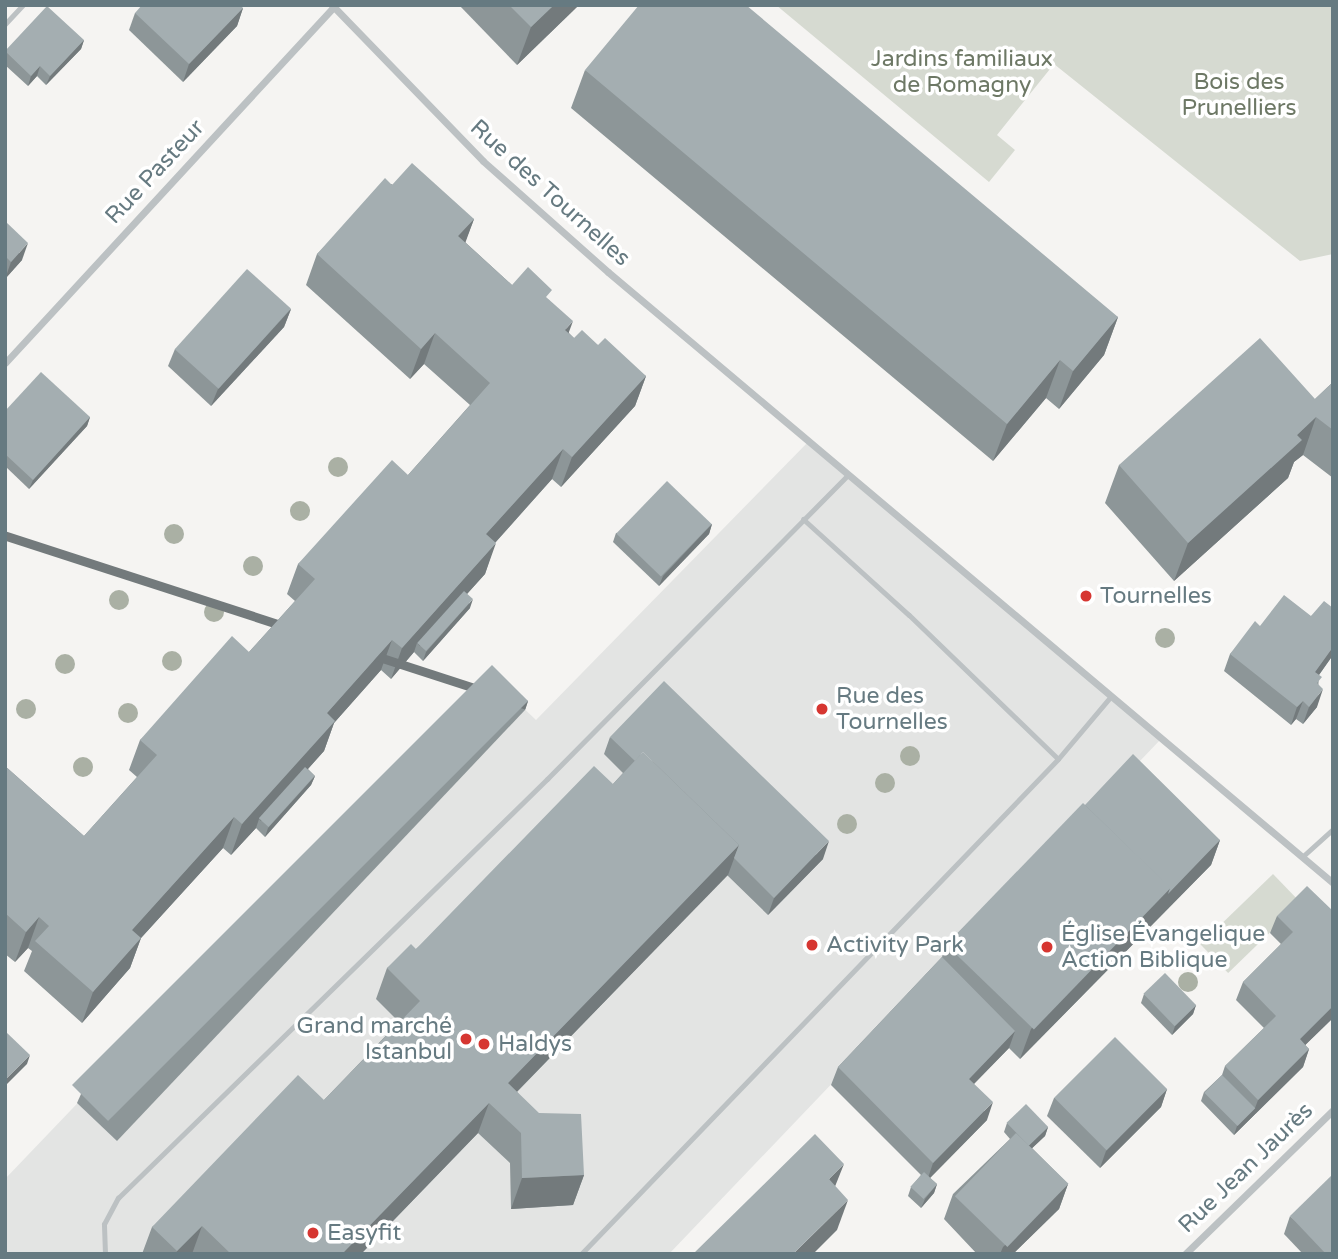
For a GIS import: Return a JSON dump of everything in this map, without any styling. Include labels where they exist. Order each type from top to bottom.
[{"type":"street","name":"Rue Pasteur","points":[[5,363],[332,6]]},
{"type":"street","name":"Rue des Tournelles","points":[[332,6],[483,161],[608,272],[1333,883]]},
{"type":"street","name":"Rue Jean Jaurès","points":[[1185,1254],[1333,1110]]},
{"type":"lane","points":[[5,24],[23,5]]},
{"type":"lane","points":[[106,1254],[104,1224],[118,1198],[547,779],[848,475]]},
{"type":"lane","points":[[803,519],[919,625],[1058,759]]},
{"type":"lane","points":[[581,1254],[1058,759],[1111,696]]},
{"type":"lane","points":[[1302,857],[1333,830]]},
{"type":"shaded area","points":[[809,441],[1161,739],[669,1254],[5,1254],[5,1179],[488,674],[536,720]]},
{"type":"green space","name":"Bois des Prunelliers","points":[[776,5],[1333,5],[1333,254],[1300,261],[1054,64],[997,135],[1015,150],[989,182]]},
{"type":"green space","points":[[1273,874],[1301,903],[1228,973],[1200,944]]},
{"type":"building","points":[[142,5],[240,5],[243,8],[189,64],[135,13]]},
{"type":"building","points":[[509,5],[554,5],[531,27]]},
{"type":"building","points":[[639,5],[746,5],[1118,317],[1073,371],[1060,360],[1007,424],[585,70]]},
{"type":"building","points":[[47,6],[84,40],[50,76],[40,66],[31,76],[5,51]]},
{"type":"building","points":[[412,163],[474,219],[458,236],[512,285],[528,267],[552,290],[546,297],[573,321],[565,330],[574,338],[582,330],[598,345],[605,338],[646,376],[572,457],[563,449],[486,534],[496,543],[402,648],[392,640],[327,713],[335,721],[242,824],[234,817],[132,930],[141,938],[93,992],[35,941],[49,926],[39,917],[26,932],[5,913],[5,766],[84,836],[157,755],[140,740],[232,636],[249,652],[315,579],[298,564],[392,460],[408,475],[490,383],[435,333],[421,349],[317,254],[385,178],[392,185]]},
{"type":"building","points":[[5,221],[28,243],[11,262],[5,256]]},
{"type":"building","points":[[247,269],[291,308],[219,389],[175,349]]},
{"type":"building","points":[[1260,338],[1315,399],[1333,382],[1333,430],[1316,417],[1297,435],[1302,440],[1188,543],[1119,465]]},
{"type":"building","points":[[41,372],[90,417],[33,480],[5,454],[5,411]]},
{"type":"building","points":[[667,481],[712,524],[661,577],[616,534]]},
{"type":"building","points":[[464,591],[473,599],[426,651],[417,643]]},
{"type":"building","points":[[1284,595],[1311,616],[1324,601],[1333,608],[1333,647],[1315,672],[1322,677],[1317,683],[1323,689],[1309,707],[1303,701],[1297,707],[1230,654],[1255,621],[1260,626]]},
{"type":"building","points":[[492,665],[528,701],[108,1121],[72,1085]]},
{"type":"building","points":[[664,681],[829,841],[774,898],[734,858],[739,845],[643,752],[635,761],[610,737]]},
{"type":"building","points":[[643,752],[739,845],[508,1083],[539,1113],[581,1114],[584,1175],[522,1178],[521,1133],[489,1103],[342,1254],[231,1254],[202,1226],[177,1251],[152,1227],[298,1075],[324,1100],[420,1001],[387,968],[411,944],[416,949],[594,766],[613,784]]},
{"type":"building","points":[[1133,754],[1220,840],[1168,894],[1170,888],[1085,805]]},
{"type":"building","points":[[305,767],[315,776],[268,827],[259,818]]},
{"type":"building","name":"Église Évangelique Action Biblique","points":[[1083,803],[1171,888],[1034,1029],[946,945]]},
{"type":"building","points":[[1307,886],[1333,911],[1333,1006],[1300,1039],[1309,1049],[1258,1100],[1225,1066],[1276,1016],[1243,982],[1293,932],[1277,916]]},
{"type":"building","points":[[942,957],[1015,1031],[969,1079],[993,1102],[933,1163],[838,1067]]},
{"type":"building","points":[[1165,973],[1196,1005],[1175,1026],[1143,994]]},
{"type":"building","points":[[5,1031],[30,1055],[5,1080]]},
{"type":"building","points":[[1115,1037],[1167,1089],[1107,1150],[1054,1098]]},
{"type":"building","points":[[1222,1075],[1255,1108],[1238,1126],[1204,1093]]},
{"type":"building","points":[[1026,1104],[1048,1127],[1029,1146],[1007,1123]]},
{"type":"building","points":[[1016,1133],[1069,1184],[1007,1247],[955,1196]]},
{"type":"building","points":[[815,1134],[844,1164],[829,1179],[848,1200],[793,1254],[693,1254]]},
{"type":"building","points":[[924,1172],[937,1184],[924,1199],[910,1187]]},
{"type":"building","points":[[1333,1174],[1333,1254],[1326,1254],[1290,1216]]},
{"type":"place","name":"Tournelles","points":[[1086,596]]},
{"type":"place","name":"Rue des Tournelles","points":[[822,709]]},
{"type":"place","name":"Activity Park","points":[[812,945]]},
{"type":"place","name":"Église Évangelique Action Biblique","points":[[1047,947]]},
{"type":"place","name":"Grand marché Istanbul","points":[[466,1039]]},
{"type":"place","name":"Haldys","points":[[484,1044]]},
{"type":"place","name":"Easyfit","points":[[313,1233]]},
{"type":"park label","name":"Jardins familiaux de Romagny","points":[[962,72]]}]
